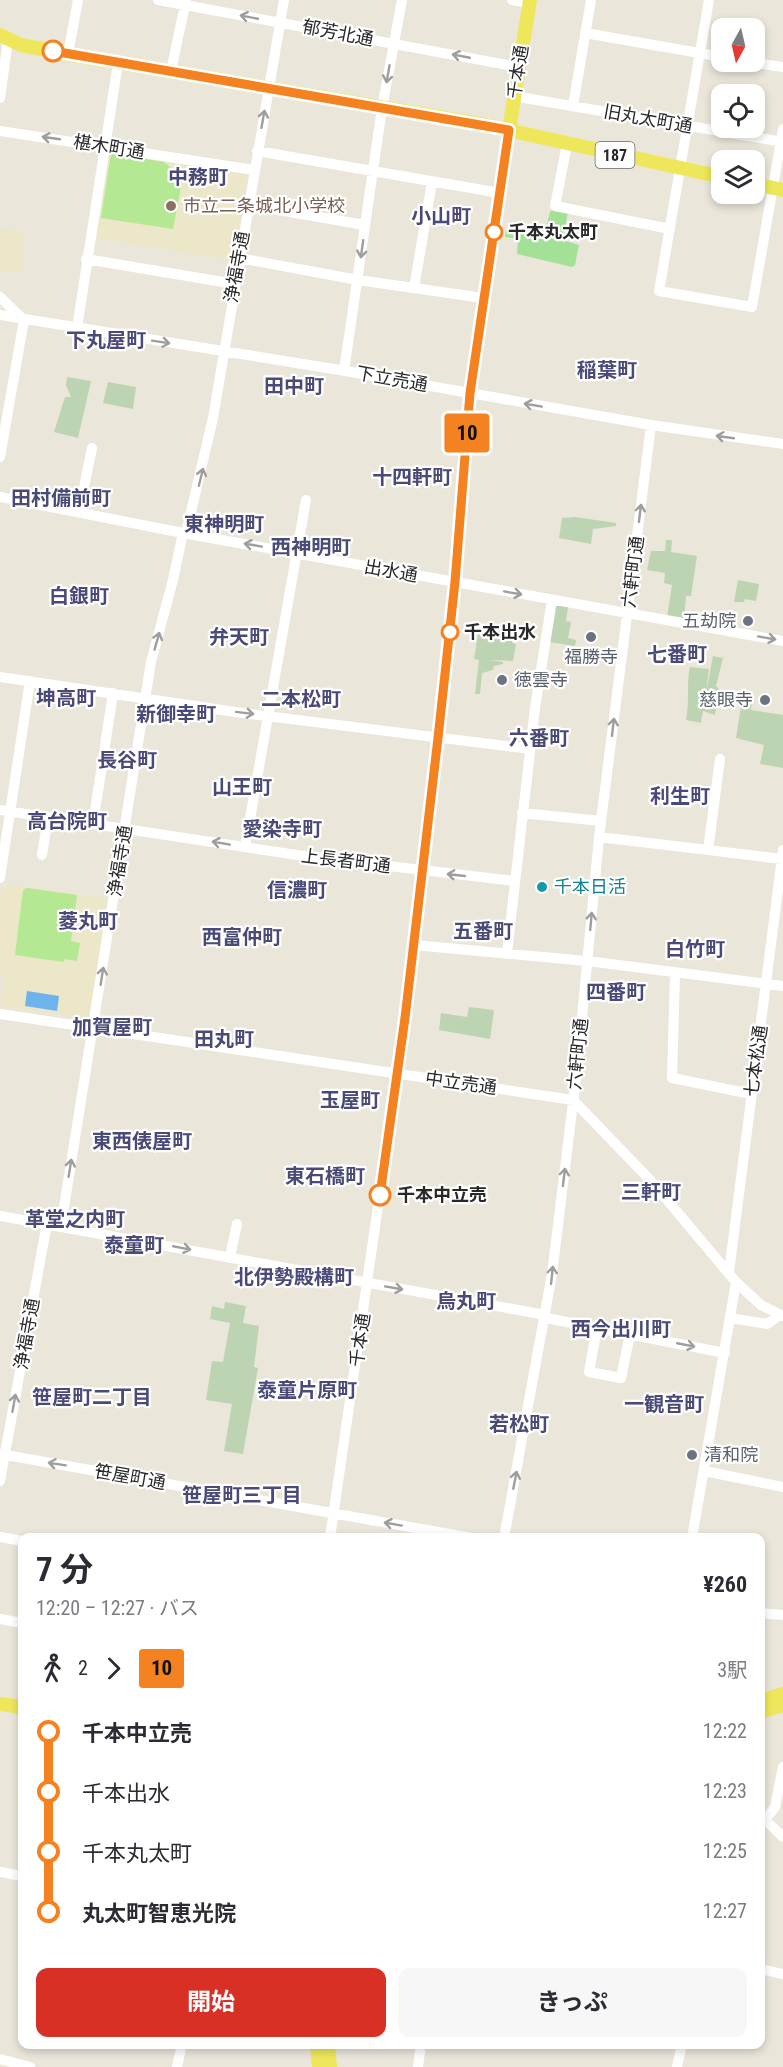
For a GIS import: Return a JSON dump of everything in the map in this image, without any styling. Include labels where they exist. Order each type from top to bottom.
[{"type":"main road","name":"千本通","points":[[509,130],[530,2]]},
{"type":"main road","name":"187","points":[[4,38],[68,54],[509,130],[711,175]]},
{"type":"main road","points":[[765,1699],[783,1694]]},
{"type":"main road","points":[[0,1704],[18,1706]]},
{"type":"main road","points":[[765,1710],[783,1705]]},
{"type":"main road","points":[[317,2049],[319,2067]]},
{"type":"main road","points":[[328,2049],[330,2067]]},
{"type":"street","points":[[68,54],[78,0]]},
{"type":"street","name":"郁芳北通","points":[[158,0],[185,2],[280,23],[518,67]]},
{"type":"street","name":"浄福寺通","points":[[61,1226],[151,662],[204,465],[284,0]]},
{"type":"street","points":[[344,371],[382,108],[402,0]]},
{"type":"street","points":[[512,0],[530,2]]},
{"type":"street","points":[[573,106],[591,0]]},
{"type":"street","points":[[709,0],[659,291],[752,307],[778,189],[783,129]]},
{"type":"street","points":[[171,71],[185,2]]},
{"type":"street","points":[[585,33],[711,55]]},
{"type":"street","points":[[0,98],[4,38]]},
{"type":"street","points":[[77,328],[118,63]]},
{"type":"street","points":[[765,65],[783,68]]},
{"type":"street","name":"旧丸太町通","points":[[513,96],[782,142]]},
{"type":"street","name":"千本通","points":[[331,1533],[398,1073],[455,582],[470,393],[509,130]]},
{"type":"street","name":"椹木町通","points":[[0,131],[254,170]]},
{"type":"street","points":[[567,144],[555,206],[670,229]]},
{"type":"street","points":[[257,151],[500,193]]},
{"type":"street","points":[[414,288],[432,182]]},
{"type":"street","points":[[248,205],[365,225]]},
{"type":"street","points":[[239,258],[358,280],[483,298]]},
{"type":"street","points":[[86,259],[235,284]]},
{"type":"street","points":[[0,297],[24,320],[5,409],[0,457]]},
{"type":"street","name":"下立売通","points":[[0,315],[344,371],[651,426],[783,444]]},
{"type":"street","name":"六軒町通","points":[[505,1533],[546,1316],[573,1100],[599,837],[651,426]]},
{"type":"street","points":[[79,512],[92,448]]},
{"type":"street","name":"出水通","points":[[0,497],[184,533],[783,640]]},
{"type":"street","points":[[245,847],[306,500]]},
{"type":"street","points":[[507,953],[530,749],[552,600]]},
{"type":"street","points":[[0,676],[268,716],[530,749]]},
{"type":"street","points":[[0,878],[5,811],[30,681]]},
{"type":"street","points":[[93,824],[113,693]]},
{"type":"street","points":[[708,850],[720,759]]},
{"type":"street","name":"上長者町通","points":[[5,811],[245,847],[514,881]]},
{"type":"street","points":[[522,813],[601,821]]},
{"type":"street","points":[[42,855],[48,817]]},
{"type":"street","points":[[599,837],[782,859]]},
{"type":"street","name":"七本松通","points":[[729,1272],[782,859]]},
{"type":"street","points":[[414,945],[587,961],[783,986]]},
{"type":"street","points":[[675,974],[672,1078],[751,1094]]},
{"type":"street","name":"中立売通","points":[[0,1014],[573,1100]]},
{"type":"street","points":[[573,1100],[652,1182],[736,1282],[761,1305],[782,1315]]},
{"type":"street","points":[[0,1216],[546,1316],[724,1353]]},
{"type":"street","name":"浄福寺通","points":[[0,1481],[3,1454],[47,1223]]},
{"type":"street","points":[[230,1257],[237,1224]]},
{"type":"street","points":[[693,1533],[736,1282]]},
{"type":"street","points":[[730,1318],[767,1324],[782,1315]]},
{"type":"street","points":[[597,1328],[589,1372],[621,1378],[630,1334]]},
{"type":"street","name":"笹屋町通","points":[[3,1454],[443,1533]]},
{"type":"street","points":[[704,1471],[783,1487]]},
{"type":"street","points":[[0,1537],[18,1540]]},
{"type":"street","points":[[765,1613],[783,1615]]},
{"type":"street","points":[[0,1619],[18,1622]]},
{"type":"street","points":[[765,1816],[775,1808],[783,1767]]},
{"type":"street","points":[[765,1820],[783,1836]]},
{"type":"street","points":[[0,1872],[18,1875]]},
{"type":"street","points":[[765,1970],[783,1974]]},
{"type":"street","points":[[177,2067],[181,2049]]},
{"type":"street","points":[[418,2067],[420,2049]]},
{"type":"street","points":[[677,2067],[681,2049]]},
{"type":"street","points":[[1,2062],[30,2067]]},
{"type":"shaded area","name":"市立二条城北小学校","points":[[109,151],[247,175],[233,261],[94,238]]},
{"type":"shaded area","points":[[0,228],[26,231],[20,274],[0,271]]},
{"type":"shaded area","points":[[12,885],[112,898],[90,1019],[0,1006],[4,973],[0,972],[0,899],[2,887]]},
{"type":"green space","points":[[111,153],[164,162],[172,169],[184,171],[173,229],[101,218]]},
{"type":"green space","points":[[554,208],[568,211],[563,240],[579,245],[575,265],[572,267],[517,254],[518,239],[505,237],[506,230],[544,237],[550,212]]},
{"type":"green space","points":[[67,377],[91,381],[78,438],[54,432],[65,397],[71,397],[66,385]]},
{"type":"green space","points":[[108,382],[136,387],[133,409],[103,403]]},
{"type":"green space","points":[[575,517],[616,523],[616,526],[593,529],[591,544],[559,538],[562,518]]},
{"type":"green space","points":[[666,540],[672,540],[671,552],[697,556],[691,596],[686,596],[684,620],[667,617],[672,585],[664,583],[665,573],[647,570],[651,551],[665,551]]},
{"type":"green space","points":[[738,580],[759,584],[756,601],[745,599],[744,602],[734,602]]},
{"type":"green space","points":[[555,605],[568,607],[566,621],[571,622],[568,638],[576,640],[575,646],[549,642]]},
{"type":"green space","points":[[478,634],[512,638],[512,643],[516,644],[513,661],[490,660],[503,662],[503,664],[482,673],[480,694],[475,694],[479,660],[474,659]]},
{"type":"green space","points":[[713,656],[723,658],[716,686],[720,690],[715,715],[703,711],[701,723],[686,720],[690,667],[709,669],[706,694]]},
{"type":"green space","points":[[743,694],[752,696],[751,710],[783,715],[783,768],[760,764],[764,745],[736,738]]},
{"type":"green space","points":[[27,888],[77,895],[71,941],[80,943],[77,961],[65,959],[63,962],[15,955],[23,890]]},
{"type":"green space","points":[[469,1007],[494,1010],[490,1039],[439,1030],[441,1013],[467,1017]]},
{"type":"green space","points":[[225,1302],[246,1306],[243,1323],[259,1326],[254,1367],[258,1368],[243,1454],[224,1451],[232,1404],[206,1400],[212,1361],[223,1362],[230,1323],[210,1319],[212,1306],[224,1309]]},
{"type":"water","points":[[27,991],[59,996],[57,1011],[25,1006]]},
{"type":"bus line","name":"10","points":[[53,51],[509,130],[470,393],[455,582],[438,738],[405,1018],[380,1195]]},
{"type":"place","name":"市立二条城北小学校","points":[[171,206]]},
{"type":"place","name":"千本丸太町","points":[[494,232]]},
{"type":"place","name":"五劫院","points":[[748,621]]},
{"type":"place","name":"千本出水","points":[[450,632]]},
{"type":"place","name":"福勝寺","points":[[591,637]]},
{"type":"place","name":"徳雲寺","points":[[502,680]]},
{"type":"place","name":"慈眼寺","points":[[765,700]]},
{"type":"place","name":"千本日活","points":[[542,887]]},
{"type":"place","name":"千本中立売","points":[[380,1195]]},
{"type":"place","name":"清和院","points":[[692,1455]]},
{"type":"district","name":"中務町","points":[[198,177]]},
{"type":"district","name":"小山町","points":[[441,216]]},
{"type":"district","name":"下丸屋町","points":[[106,340]]},
{"type":"district","name":"稲葉町","points":[[607,370]]},
{"type":"district","name":"田中町","points":[[294,386]]},
{"type":"district","name":"十四軒町","points":[[412,477]]},
{"type":"district","name":"田村備前町","points":[[61,498]]},
{"type":"district","name":"東神明町","points":[[224,524]]},
{"type":"district","name":"西神明町","points":[[311,547]]},
{"type":"district","name":"白銀町","points":[[79,596]]},
{"type":"district","name":"弁天町","points":[[239,637]]},
{"type":"district","name":"七番町","points":[[677,654]]},
{"type":"district","name":"坤高町","points":[[66,698]]},
{"type":"district","name":"二本松町","points":[[301,699]]},
{"type":"district","name":"新御幸町","points":[[176,714]]},
{"type":"district","name":"六番町","points":[[539,738]]},
{"type":"district","name":"長谷町","points":[[127,760]]},
{"type":"district","name":"山王町","points":[[242,787]]},
{"type":"district","name":"利生町","points":[[680,796]]},
{"type":"district","name":"高台院町","points":[[67,821]]},
{"type":"district","name":"愛染寺町","points":[[282,829]]},
{"type":"district","name":"信濃町","points":[[297,890]]},
{"type":"district","name":"菱丸町","points":[[88,921]]},
{"type":"district","name":"五番町","points":[[483,931]]},
{"type":"district","name":"西富仲町","points":[[242,937]]},
{"type":"district","name":"白竹町","points":[[695,949]]},
{"type":"district","name":"四番町","points":[[616,992]]},
{"type":"district","name":"加賀屋町","points":[[112,1027]]},
{"type":"district","name":"田丸町","points":[[224,1039]]},
{"type":"district","name":"玉屋町","points":[[350,1100]]},
{"type":"district","name":"東西俵屋町","points":[[142,1141]]},
{"type":"district","name":"東石橋町","points":[[325,1176]]},
{"type":"district","name":"三軒町","points":[[651,1192]]},
{"type":"district","name":"革堂之内町","points":[[75,1219]]},
{"type":"district","name":"泰童町","points":[[134,1245]]},
{"type":"district","name":"北伊勢殿構町","points":[[294,1277]]},
{"type":"district","name":"烏丸町","points":[[466,1301]]},
{"type":"district","name":"西今出川町","points":[[621,1329]]},
{"type":"district","name":"泰童片原町","points":[[307,1390]]},
{"type":"district","name":"笹屋町二丁目","points":[[92,1397]]},
{"type":"district","name":"一観音町","points":[[664,1404]]},
{"type":"district","name":"若松町","points":[[519,1424]]},
{"type":"district","name":"笹屋町三丁目","points":[[242,1495]]}]
